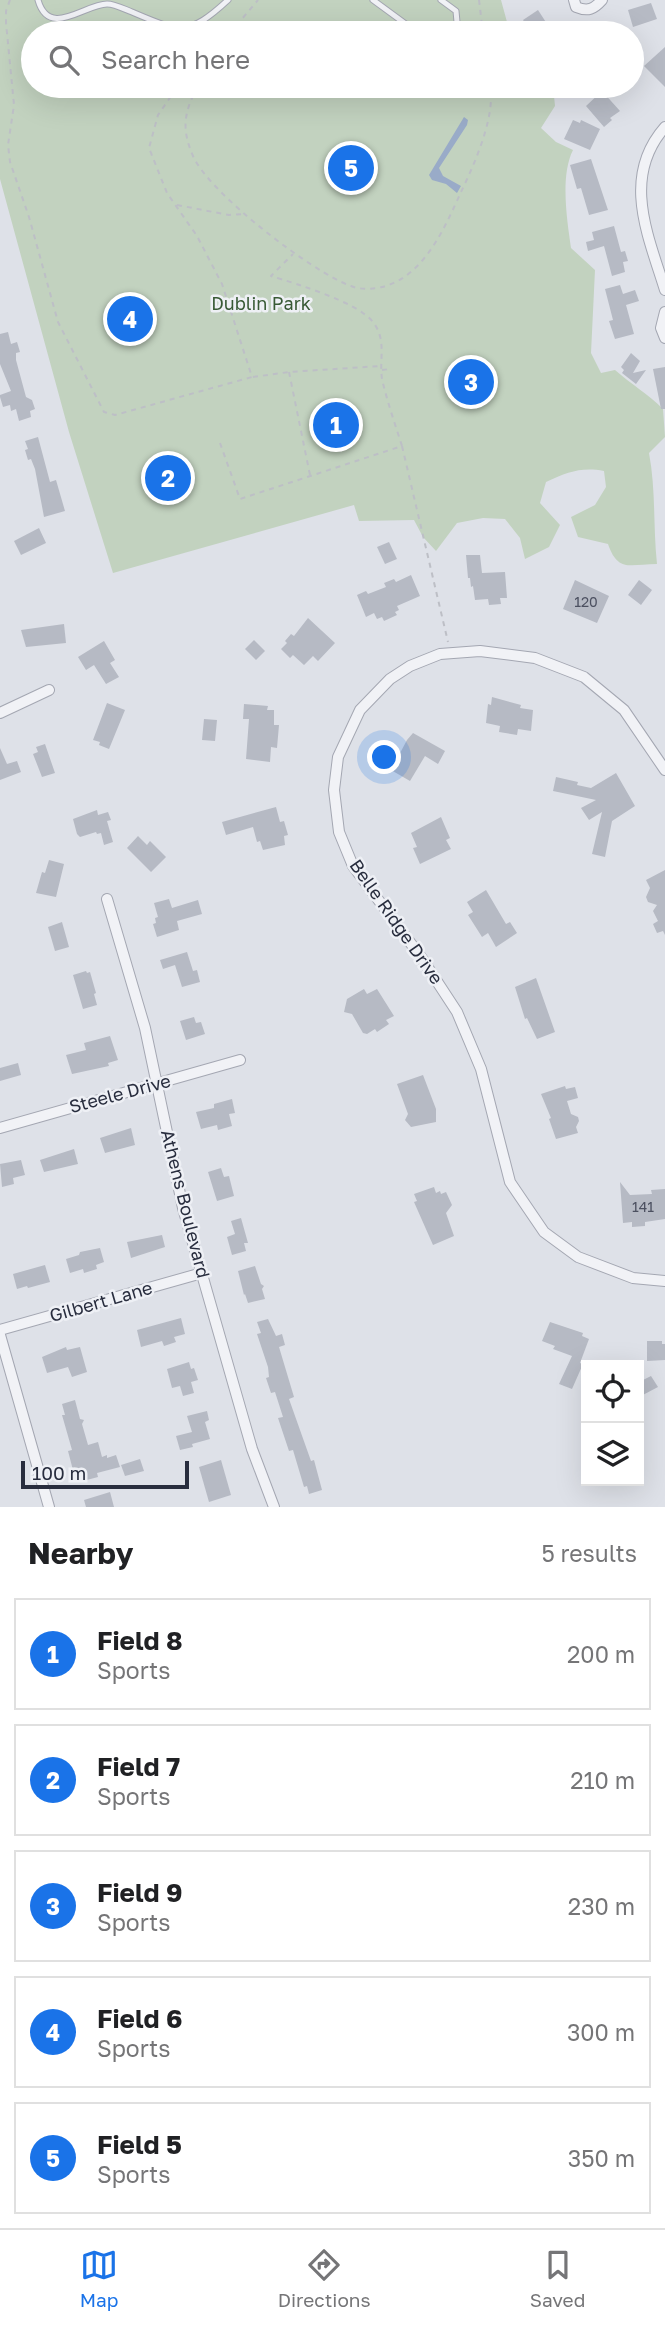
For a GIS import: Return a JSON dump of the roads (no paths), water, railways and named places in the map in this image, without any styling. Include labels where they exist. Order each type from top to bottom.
[{"type":"street","points":[[574,0],[576,7],[585,10],[596,8],[602,0]]},
{"type":"street","points":[[665,127],[655,139],[645,160],[640,189],[646,226],[665,290]]},
{"type":"street","points":[[665,312],[661,328],[665,338]]},
{"type":"street","name":"Belle Ridge Drive","points":[[665,770],[624,710],[584,677],[535,658],[470,652],[440,654],[410,666],[383,686],[360,710],[338,757],[334,790],[339,831],[354,866],[421,957],[457,1012],[481,1069],[510,1182],[544,1233],[578,1257],[633,1278],[665,1281]]},
{"type":"street","points":[[0,713],[49,690]]},
{"type":"street","name":"Athens Boulevard","points":[[107,899],[145,1028],[183,1208],[252,1449],[274,1507]]},
{"type":"street","name":"Steele Drive","points":[[0,1128],[240,1060]]},
{"type":"street","name":"Gilbert Lane","points":[[0,1332],[202,1273]]},
{"type":"street","points":[[0,1332],[49,1507]]},
{"type":"lane","points":[[38,0],[43,11],[54,18],[71,17],[98,5],[110,4],[153,21]]},
{"type":"lane","points":[[201,21],[228,0]]},
{"type":"lane","points":[[373,0],[402,21]]},
{"type":"lane","points":[[441,0],[456,11],[457,21]]},
{"type":"water","points":[[464,117],[468,120],[467,125],[439,168],[443,176],[461,186],[457,193],[446,184],[432,180],[429,175]]},
{"type":"place","name":"Field 5","points":[[351,168]]},
{"type":"place","name":"Field 6","points":[[130,319]]},
{"type":"place","name":"Field 9","points":[[471,382]]},
{"type":"place","name":"Field 8","points":[[336,425]]},
{"type":"place","name":"Field 7","points":[[168,478]]},
{"type":"park label","name":"Dublin Park","points":[[261,304]]}]
